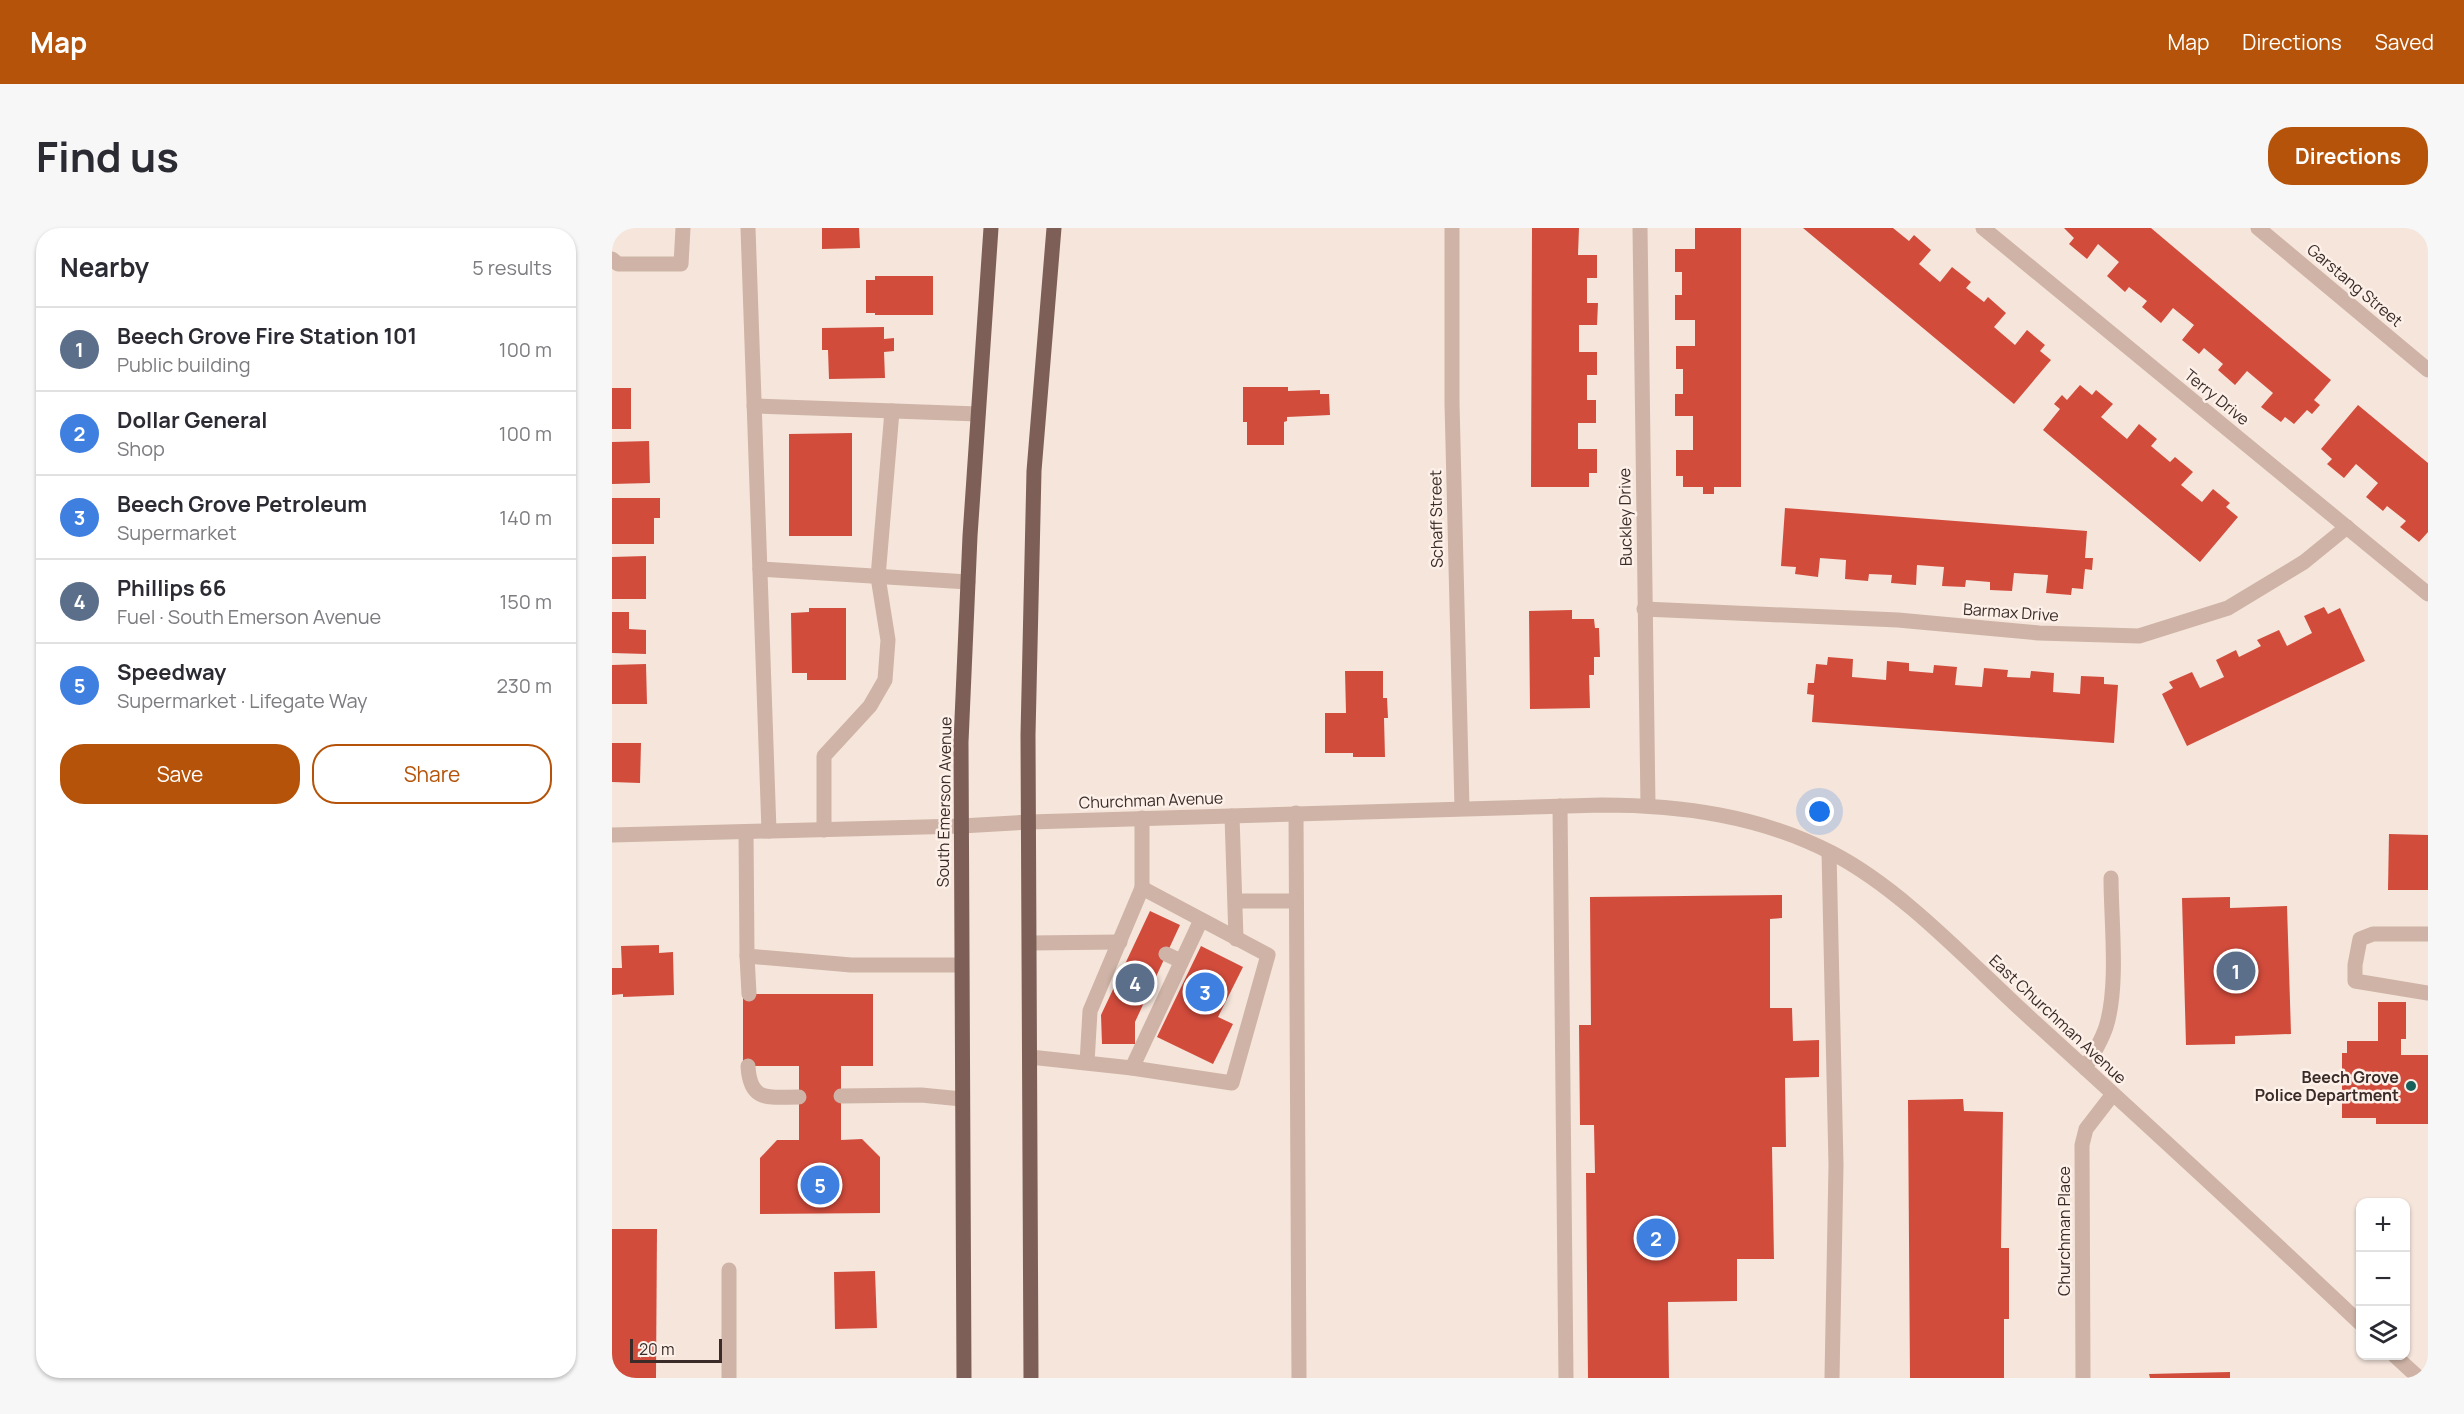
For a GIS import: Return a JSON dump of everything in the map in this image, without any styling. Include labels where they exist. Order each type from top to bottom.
[{"type":"main road","name":"South Emerson Avenue","points":[[964,1378],[961,826],[968,582],[991,228]]},
{"type":"main road","points":[[1030,1378],[1028,735],[1035,471],[1054,228]]},
{"type":"street","points":[[612,259],[618,264],[681,264],[683,228]]},
{"type":"street","points":[[748,228],[769,831]]},
{"type":"street","name":"Schaff Street","points":[[1452,228],[1452,403],[1462,808]]},
{"type":"street","name":"Buckley Drive","points":[[1640,228],[1648,806]]},
{"type":"street","name":"Terry Drive","points":[[1983,228],[2428,594]]},
{"type":"street","name":"Garstang Street","points":[[2258,228],[2428,370]]},
{"type":"street","points":[[754,406],[978,414]]},
{"type":"street","points":[[824,830],[824,756],[870,706],[885,680],[888,640],[878,576],[892,411]]},
{"type":"street","name":"Barmax Drive","points":[[1644,609],[1899,620],[2039,633],[2139,636],[2228,608],[2304,562],[2347,527]]},
{"type":"street","points":[[760,569],[968,582]]},
{"type":"street","points":[[1560,806],[1566,1378]]},
{"type":"street","name":"Churchman Avenue","points":[[612,835],[961,826],[1462,808],[1648,806],[1691,810]]},
{"type":"street","name":"East Churchman Avenue","points":[[1691,810],[1760,824],[1829,852],[1870,876],[1912,910],[2200,1172],[2356,1318]]},
{"type":"street","points":[[1296,813],[1299,1378]]},
{"type":"street","points":[[1232,816],[1236,939]]},
{"type":"street","points":[[1087,1063],[1090,1011],[1100,1003],[1114,973],[1142,888],[1142,818]]},
{"type":"street","points":[[746,832],[748,993]]},
{"type":"street","points":[[1829,852],[1836,1165],[1832,1378]]},
{"type":"street","points":[[2085,1068],[2100,1044],[2107,1024],[2112,987],[2110,878]]},
{"type":"street","points":[[1030,1057],[1132,1068],[1232,1083],[1268,955],[1142,888]]},
{"type":"street","points":[[1236,902],[1296,902]]},
{"type":"street","points":[[1132,1068],[1201,920]]},
{"type":"street","points":[[2428,934],[2373,934],[2360,939],[2355,964],[2355,981],[2428,993]]},
{"type":"street","points":[[1030,943],[1126,939]]},
{"type":"street","points":[[1166,954],[1181,961]]},
{"type":"street","points":[[747,956],[851,964],[962,964]]},
{"type":"street","points":[[1150,990],[1164,998]]},
{"type":"street","points":[[1137,1017],[1153,1023]]},
{"type":"street","points":[[748,1066],[749,1084],[756,1092],[765,1097],[799,1097]]},
{"type":"street","name":"Churchman Place","points":[[2083,1378],[2082,1145],[2086,1129],[2113,1094]]},
{"type":"street","points":[[841,1096],[921,1095],[962,1099]]},
{"type":"street","points":[[729,1270],[729,1378]]},
{"type":"street","points":[[2399,1360],[2419,1378]]},
{"type":"building","points":[[822,228],[859,228],[860,248],[822,249]]},
{"type":"building","points":[[1532,228],[1579,228],[1578,255],[1597,255],[1597,278],[1587,278],[1587,303],[1598,303],[1597,325],[1579,325],[1579,352],[1597,352],[1597,375],[1587,375],[1587,400],[1596,400],[1596,423],[1578,423],[1578,449],[1597,449],[1597,473],[1589,473],[1589,487],[1531,487]]},
{"type":"building","points":[[1695,228],[1741,228],[1741,487],[1714,487],[1714,494],[1703,494],[1703,487],[1683,487],[1683,476],[1676,476],[1676,450],[1693,450],[1693,416],[1675,416],[1675,394],[1683,394],[1683,369],[1676,369],[1676,346],[1695,346],[1695,320],[1675,320],[1675,295],[1682,295],[1682,272],[1675,272],[1675,249],[1695,249]]},
{"type":"building","points":[[1803,228],[1893,228],[1909,241],[1914,235],[1931,250],[1919,264],[1940,282],[1952,267],[1971,282],[1966,288],[1984,302],[1988,297],[2006,313],[1994,327],[2015,345],[2027,330],[2045,345],[2040,351],[2051,360],[2014,404]]},
{"type":"building","points":[[2064,228],[2151,228],[2331,380],[2314,400],[2320,405],[2312,414],[2307,410],[2294,424],[2285,417],[2281,422],[2261,407],[2273,393],[2247,371],[2235,385],[2218,370],[2223,364],[2204,348],[2199,354],[2182,340],[2194,325],[2173,308],[2161,323],[2142,307],[2147,301],[2129,287],[2125,292],[2107,276],[2119,262],[2098,244],[2087,259],[2069,244],[2074,238]]},
{"type":"building","points":[[875,276],[933,276],[933,315],[866,313],[866,280],[875,280]]},
{"type":"building","points":[[884,327],[884,339],[894,338],[894,351],[884,352],[885,378],[829,379],[828,350],[822,350],[822,328]]},
{"type":"building","points":[[2080,385],[2092,395],[2096,390],[2113,404],[2101,417],[2127,439],[2139,424],[2157,439],[2151,446],[2170,462],[2175,457],[2193,472],[2181,485],[2202,502],[2213,489],[2230,503],[2226,507],[2238,517],[2200,562],[2043,430],[2060,409],[2054,404],[2062,395],[2067,400]]},
{"type":"building","points":[[1243,387],[1288,387],[1288,391],[1320,390],[1320,394],[1329,394],[1330,415],[1287,417],[1287,421],[1284,422],[1284,445],[1247,445],[1247,422],[1243,422]]},
{"type":"building","points":[[612,388],[631,388],[631,429],[612,429]]},
{"type":"building","points":[[2358,405],[2428,463],[2428,532],[2419,542],[2400,527],[2406,521],[2387,506],[2383,511],[2366,497],[2378,483],[2356,464],[2344,478],[2327,464],[2332,459],[2321,449]]},
{"type":"building","points":[[852,433],[852,536],[789,536],[789,434]]},
{"type":"building","points":[[649,441],[650,483],[612,484],[612,442]]},
{"type":"building","points":[[612,498],[660,498],[660,518],[654,518],[654,544],[612,544]]},
{"type":"building","points":[[1785,508],[2087,531],[2085,558],[2093,558],[2092,570],[2085,569],[2083,589],[2072,588],[2071,595],[2046,593],[2048,575],[2014,573],[2012,591],[1990,590],[1990,582],[1966,580],[1965,587],[1942,586],[1944,567],[1917,565],[1916,585],[1891,583],[1892,575],[1869,574],[1868,581],[1845,579],[1846,560],[1820,558],[1818,577],[1795,574],[1796,567],[1781,566]]},
{"type":"building","points":[[646,556],[646,599],[612,599],[612,557]]},
{"type":"building","points":[[2324,607],[2328,614],[2340,608],[2365,661],[2187,746],[2162,694],[2173,688],[2169,682],[2192,672],[2200,688],[2224,677],[2216,660],[2236,650],[2239,657],[2261,646],[2257,640],[2279,630],[2287,646],[2312,633],[2304,616]]},
{"type":"building","points":[[809,608],[846,608],[846,680],[807,680],[807,673],[792,673],[791,613],[809,612]]},
{"type":"building","points":[[1572,610],[1572,619],[1594,619],[1595,628],[1599,628],[1600,657],[1594,657],[1594,675],[1589,675],[1590,708],[1530,709],[1529,611]]},
{"type":"building","points":[[612,612],[629,612],[629,629],[646,630],[646,654],[612,653]]},
{"type":"building","points":[[1828,657],[1853,659],[1852,677],[1886,680],[1887,661],[1909,663],[1909,671],[1933,673],[1934,665],[1957,667],[1955,685],[1982,687],[1984,668],[2008,670],[2007,677],[2030,678],[2031,671],[2054,673],[2053,692],[2080,694],[2081,676],[2104,677],[2104,684],[2118,685],[2114,743],[1812,722],[1814,695],[1807,694],[1808,683],[1814,683],[1816,664],[1827,665]]},
{"type":"building","points":[[646,664],[647,704],[612,704],[612,665]]},
{"type":"building","points":[[1345,671],[1383,671],[1383,698],[1387,698],[1388,718],[1384,718],[1385,757],[1353,757],[1353,753],[1325,753],[1325,713],[1346,713]]},
{"type":"building","points":[[612,743],[641,743],[640,783],[612,782]]},
{"type":"building","points":[[2389,834],[2428,835],[2428,890],[2388,890]]},
{"type":"building","points":[[1782,895],[1782,918],[1770,919],[1770,1008],[1792,1008],[1793,1041],[1819,1040],[1819,1077],[1785,1078],[1786,1147],[1772,1147],[1774,1259],[1737,1259],[1737,1301],[1668,1302],[1669,1378],[1588,1378],[1586,1173],[1595,1173],[1594,1125],[1580,1125],[1579,1025],[1591,1025],[1590,897]]},
{"type":"building","points":[[2230,897],[2230,908],[2287,906],[2291,1034],[2235,1036],[2235,1044],[2186,1045],[2182,898]]},
{"type":"building","points":[[1150,911],[1180,925],[1135,1022],[1135,1044],[1102,1044],[1101,1015]]},
{"type":"building","points":[[659,945],[659,953],[673,952],[674,995],[623,997],[623,994],[612,995],[612,968],[622,968],[621,946]]},
{"type":"building","points":[[1201,946],[1243,967],[1218,1017],[1233,1024],[1213,1064],[1157,1037]]},
{"type":"building","points":[[743,994],[873,994],[873,1066],[841,1066],[841,1140],[862,1139],[880,1157],[880,1213],[760,1214],[760,1158],[777,1140],[799,1140],[799,1066],[743,1066]]},
{"type":"building","points":[[2378,1002],[2406,1002],[2406,1039],[2401,1039],[2401,1055],[2428,1055],[2428,1124],[2376,1124],[2376,1118],[2342,1118],[2342,1053],[2347,1053],[2347,1041],[2378,1041]]},
{"type":"building","points":[[1963,1099],[1964,1111],[2003,1112],[2001,1248],[2009,1248],[2009,1319],[2004,1319],[2004,1378],[1910,1378],[1908,1100]]},
{"type":"building","points":[[612,1229],[657,1229],[656,1378],[612,1378]]},
{"type":"building","points":[[875,1271],[877,1328],[835,1329],[834,1272]]},
{"type":"building","points":[[2230,1372],[2230,1378],[2150,1378],[2149,1374]]},
{"type":"place","name":"Beech Grove Fire Station 101","points":[[2236,971]]},
{"type":"place","name":"Phillips 66","points":[[1135,983]]},
{"type":"place","name":"Beech Grove Petroleum","points":[[1205,992]]},
{"type":"place","name":"Beech Grove Police Department","points":[[2411,1086]]},
{"type":"place","name":"Speedway","points":[[820,1185]]},
{"type":"place","name":"Dollar General","points":[[1656,1238]]}]
